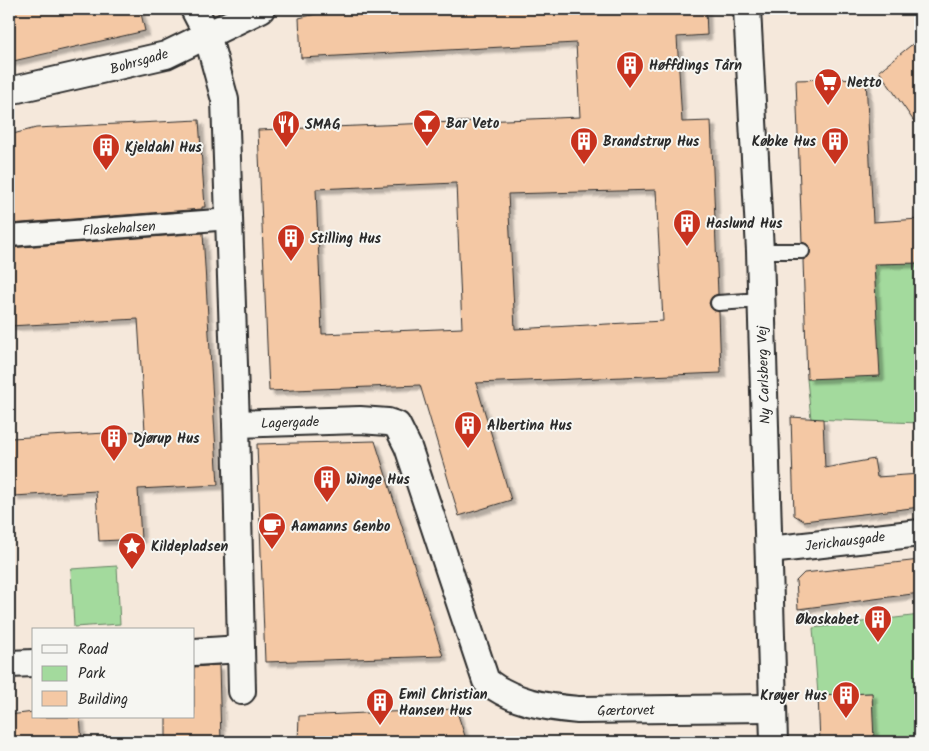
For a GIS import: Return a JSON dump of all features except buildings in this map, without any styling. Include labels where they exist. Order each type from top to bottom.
[{"type":"street","points":[[194,9],[207,34],[225,100],[236,424],[242,691]]},
{"type":"street","name":"Bohrsgade","points":[[9,92],[166,55],[261,9]]},
{"type":"street","name":"Ny Carlsberg Vej","points":[[747,9],[760,252],[774,742]]},
{"type":"street","name":"Flaskehalsen","points":[[9,236],[230,219]]},
{"type":"street","name":"Lagergade","points":[[236,424],[360,420],[388,422],[397,425],[408,447],[486,681]]},
{"type":"street","name":"Jerichausgade","points":[[769,550],[920,533]]},
{"type":"street","points":[[195,652],[241,649]]},
{"type":"street","points":[[9,664],[32,663]]},
{"type":"street","name":"Gærtorvet","points":[[486,681],[510,697],[551,707],[578,710],[773,708]]},
{"type":"lane","points":[[760,252],[802,251]]},
{"type":"lane","points":[[718,303],[761,300]]},
{"type":"green space","points":[[920,263],[920,423],[811,419],[807,379],[879,375],[874,264]]},
{"type":"green space","points":[[117,566],[120,624],[74,627],[71,569]]},
{"type":"green space","points":[[920,615],[920,742],[873,742],[872,693],[818,695],[813,628]]},
{"type":"green space","points":[[714,736],[713,742],[616,742],[613,739]]},
{"type":"place","name":"Høffdings Tårn","points":[[630,89]]},
{"type":"place","name":"Netto","points":[[828,106]]},
{"type":"place","name":"Bar Veto","points":[[427,147]]},
{"type":"place","name":"SMAG","points":[[286,148]]},
{"type":"place","name":"Brandstrup Hus","points":[[584,165]]},
{"type":"place","name":"Købke Hus","points":[[835,165]]},
{"type":"place","name":"Kjeldahl Hus","points":[[106,171]]},
{"type":"place","name":"Haslund Hus","points":[[687,247]]},
{"type":"place","name":"Stilling Hus","points":[[291,262]]},
{"type":"place","name":"Albertina Hus","points":[[468,449]]},
{"type":"place","name":"Djørup Hus","points":[[114,462]]},
{"type":"place","name":"Winge Hus","points":[[327,503]]},
{"type":"place","name":"Aamanns Genbo","points":[[272,550]]},
{"type":"place","name":"Kildepladsen","points":[[132,570]]},
{"type":"place","name":"Økoskabet","points":[[878,643]]},
{"type":"place","name":"Krøyer Hus","points":[[846,719]]},
{"type":"place","name":"Emil Christian Hansen Hus","points":[[380,726]]}]
